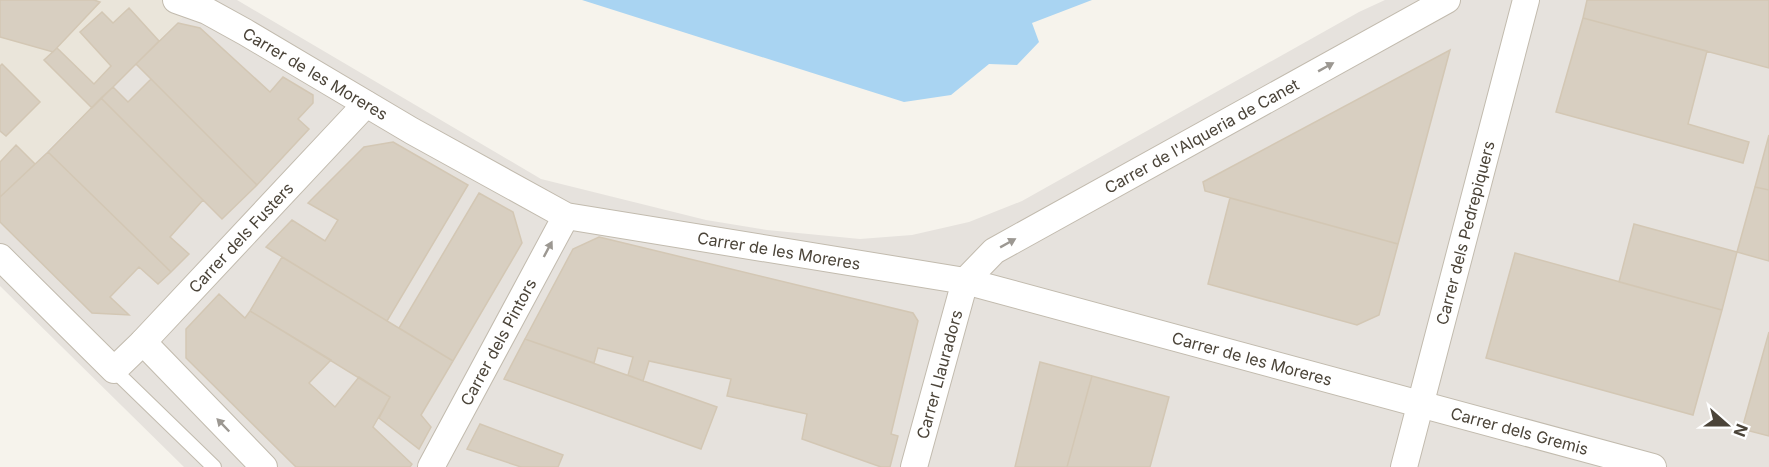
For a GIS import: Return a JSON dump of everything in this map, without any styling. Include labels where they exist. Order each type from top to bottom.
[{"type":"street","name":"Carrer de les Moreres","points":[[176,0],[207,11],[245,32],[366,104],[566,216],[965,281],[1422,403]]},
{"type":"street","name":"Carrer de l'Alqueria de Canet","points":[[965,281],[994,251],[1447,0]]},
{"type":"street","name":"Carrer dels Pedrepiquers","points":[[1404,467],[1526,0]]},
{"type":"street","name":"Carrer dels Fusters","points":[[114,370],[366,104]]},
{"type":"street","name":"Carrer dels Pintors","points":[[431,467],[566,216]]},
{"type":"street","points":[[0,257],[114,370]]},
{"type":"street","name":"Carrer Llauradors","points":[[914,467],[965,281]]},
{"type":"street","points":[[143,342],[264,467]]},
{"type":"street","name":"Carrer dels Gremis","points":[[1422,403],[1653,467]]},
{"type":"lane","points":[[114,370],[214,467]]},
{"type":"shaded area","points":[[0,0],[200,0],[0,197]]},
{"type":"shaded area","points":[[200,0],[237,0],[541,179],[706,220],[767,230],[860,239],[912,235],[969,222],[1022,201],[1359,12],[1385,0],[1769,0],[1769,467],[184,467],[0,286],[0,197]]},
{"type":"water","points":[[582,0],[1092,0],[1032,23],[1039,42],[1017,65],[989,64],[951,95],[904,102]]},
{"type":"building","points":[[0,0],[94,0],[100,2],[53,52],[0,37]]},
{"type":"building","points":[[1587,0],[1769,0],[1769,68],[1583,18]]},
{"type":"building","points":[[129,8],[159,41],[92,108],[44,60],[57,48],[94,84],[111,66],[80,32],[102,12],[113,23]]},
{"type":"building","points":[[1583,18],[1707,51],[1688,124],[1749,142],[1743,163],[1556,112]]},
{"type":"building","points":[[178,23],[200,28],[270,92],[283,77],[313,95],[313,103],[298,119],[309,129],[257,185],[136,64]]},
{"type":"building","points":[[1450,50],[1398,244],[1205,191],[1203,182]]},
{"type":"building","points":[[2,64],[40,102],[6,136],[0,131],[0,66]]},
{"type":"building","points":[[151,79],[257,185],[222,219],[101,98],[113,87],[128,102]]},
{"type":"building","points":[[101,98],[203,200],[170,237],[189,254],[171,272],[48,152]]},
{"type":"building","points":[[1769,135],[1769,190],[1755,187]]},
{"type":"building","points":[[393,142],[468,185],[387,321],[266,247],[292,220],[325,241],[338,220],[308,203],[364,147]]},
{"type":"building","points":[[16,145],[35,164],[0,197],[0,162]]},
{"type":"building","points":[[48,152],[171,272],[158,284],[139,267],[110,297],[129,315],[92,313],[0,222],[0,197]]},
{"type":"building","points":[[1755,187],[1769,190],[1769,261],[1737,252]]},
{"type":"building","points":[[479,193],[513,212],[522,243],[453,361],[399,328]]},
{"type":"building","points":[[1230,198],[1398,244],[1379,315],[1357,325],[1208,284]]},
{"type":"building","points":[[1634,224],[1737,252],[1722,310],[1619,282]]},
{"type":"building","points":[[599,237],[913,313],[918,321],[891,434],[898,436],[890,467],[881,467],[802,439],[807,414],[727,396],[731,379],[649,361],[643,381],[628,375],[633,357],[598,348],[594,363],[525,339],[573,249]]},
{"type":"building","points":[[1515,253],[1722,310],[1693,415],[1486,358]]},
{"type":"building","points":[[282,257],[453,361],[421,415],[431,427],[419,449],[379,418],[390,397],[250,311]]},
{"type":"building","points":[[219,294],[245,318],[250,311],[331,360],[309,383],[335,407],[359,377],[390,397],[373,427],[412,464],[410,467],[296,467],[186,358],[186,329]]},
{"type":"building","points":[[1769,332],[1769,436],[1742,429]]},
{"type":"building","points":[[525,339],[717,407],[701,449],[504,379]]},
{"type":"building","points":[[1040,362],[1092,376],[1067,467],[1015,467]]},
{"type":"building","points":[[1092,376],[1169,397],[1150,467],[1067,467]]},
{"type":"building","points":[[480,424],[563,455],[558,467],[521,467],[467,449]]}]
